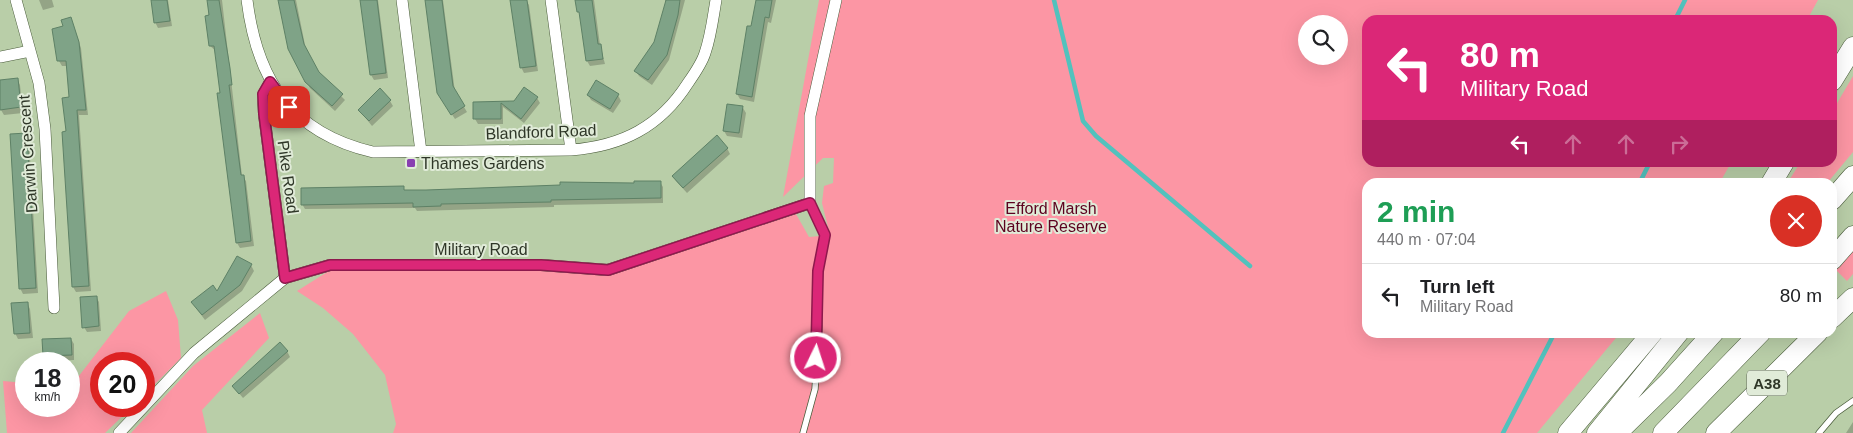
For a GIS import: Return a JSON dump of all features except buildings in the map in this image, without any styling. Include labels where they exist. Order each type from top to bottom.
[{"type":"highway","points":[[1837,73],[1853,47]]},
{"type":"highway","points":[[1774,178],[1781,167]]},
{"type":"highway","points":[[1837,194],[1853,176]]},
{"type":"highway","points":[[1837,254],[1853,236]]},
{"type":"highway","points":[[1837,313],[1853,298]]},
{"type":"highway","points":[[1568,433],[1647,338]]},
{"type":"highway","points":[[1597,433],[1674,338]]},
{"type":"highway","points":[[1617,433],[1668,383],[1709,338]]},
{"type":"highway","name":"A38","points":[[1663,433],[1756,338]]},
{"type":"highway","name":"A38","points":[[1716,433],[1812,338]]},
{"type":"highway","name":"A38","points":[[1668,433],[1685,411]]},
{"type":"street","name":"Darwin Crescent","points":[[16,0],[39,83],[45,129],[54,308]]},
{"type":"street","name":"Pike Road","points":[[247,0],[256,46],[262,66],[270,82],[289,107],[317,130]]},
{"type":"street","points":[[402,0],[422,152]]},
{"type":"street","points":[[551,0],[571,150]]},
{"type":"street","name":"Blandford Road","points":[[317,130],[346,146],[373,152],[571,150],[599,148],[621,141],[645,128],[664,114],[682,93],[706,52],[716,0]]},
{"type":"street","points":[[810,203],[810,116],[836,0]]},
{"type":"street","points":[[0,57],[30,51]]},
{"type":"street","name":"Pike Road","points":[[270,82],[263,94],[264,114],[285,278]]},
{"type":"street","name":"Military Road","points":[[119,433],[194,353],[285,278],[330,265],[541,265],[608,270],[810,203]]},
{"type":"lane","points":[[803,433],[815,389],[818,271],[825,235],[810,203]]},
{"type":"lane","points":[[1819,433],[1836,413],[1853,401]]},
{"type":"green space","name":"Efford Marsh Nature Reserve","points":[[819,0],[1818,0],[1810,15],[1362,15],[1362,167],[1729,167],[1722,178],[1362,178],[1362,338],[1616,338],[1537,433],[393,433],[396,424],[385,375],[353,334],[323,308],[297,291],[332,269],[536,269],[608,274],[796,214],[809,237],[830,235],[822,203],[824,186],[833,183],[834,158],[823,158],[783,197]]},
{"type":"green space","points":[[1853,76],[1853,152],[1831,178],[1791,178],[1797,167],[1837,167],[1837,103]]},
{"type":"green space","points":[[1853,240],[1853,274],[1847,281],[1837,271],[1837,262]]},
{"type":"green space","points":[[166,291],[178,320],[181,358],[155,384],[155,352],[97,352],[129,311]]},
{"type":"green space","points":[[260,313],[269,338],[202,410],[207,433],[131,433],[146,417],[155,417],[155,407],[193,366]]},
{"type":"green space","points":[[90,362],[90,417],[122,417],[105,433],[7,433],[3,381],[15,382],[15,417],[80,417],[80,375]]},
{"type":"waterway","points":[[1054,0],[1083,121],[1096,136],[1250,266]]},
{"type":"waterway","points":[[1678,15],[1685,0]]},
{"type":"waterway","points":[[1642,178],[1648,167]]},
{"type":"waterway","points":[[1503,433],[1552,338]]},
{"type":"place","name":"Thames Gardens","points":[[411,163]]},
{"type":"route","points":[[289,107],[270,82],[263,94],[264,114],[285,278],[330,265],[541,265],[608,270],[764,220],[810,203],[825,235],[818,271],[816,358]]}]
